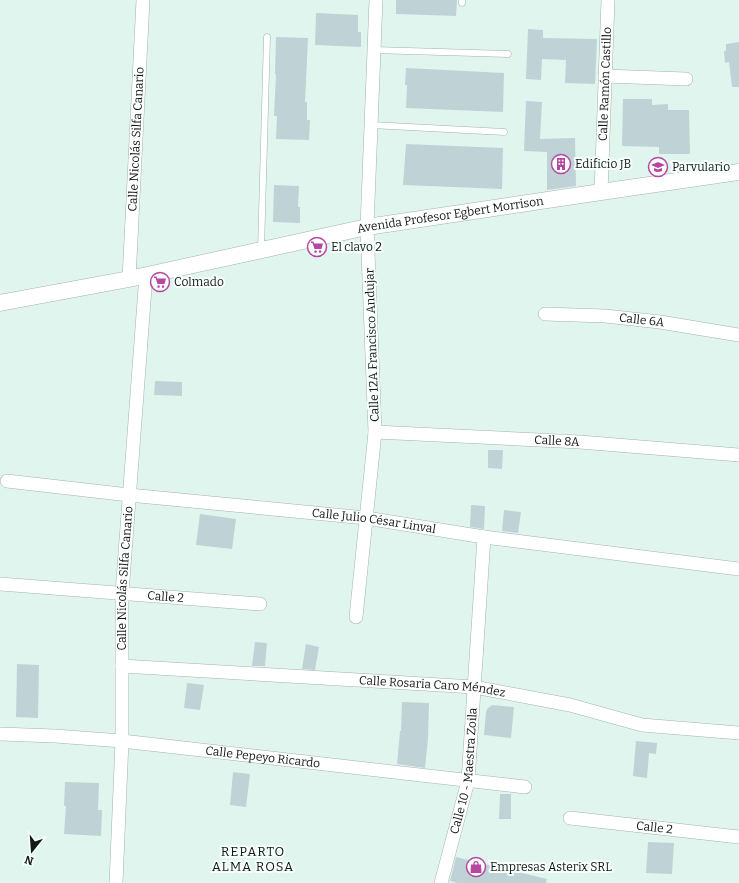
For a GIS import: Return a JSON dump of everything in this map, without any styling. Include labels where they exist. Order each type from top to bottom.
[{"type":"street","name":"Calle Nicolás Silfa Canario","points":[[129,279],[143,0]]},
{"type":"street","name":"Calle 12A Francisco Andujar","points":[[356,617],[375,432],[367,228],[376,0]]},
{"type":"street","name":"Calle Ramón Castillo","points":[[601,192],[608,0]]},
{"type":"street","points":[[605,76],[686,79]]},
{"type":"street","name":"Avenida Profesor Egbert Morrison","points":[[0,303],[129,279],[367,228],[739,172]]},
{"type":"street","name":"Calle Nicolás Silfa Canario","points":[[116,883],[122,740],[122,593],[146,275]]},
{"type":"street","name":"Calle 6A","points":[[544,314],[605,316],[660,322],[739,335]]},
{"type":"street","name":"Calle 8A","points":[[375,432],[580,442],[739,455]]},
{"type":"street","name":"Calle Julio César Linval","points":[[7,481],[130,495],[366,518],[484,537],[739,569]]},
{"type":"street","name":"Calle 10 - Maestra Zoila","points":[[441,883],[468,781],[484,537]]},
{"type":"street","name":"Calle 2","points":[[0,584],[260,604]]},
{"type":"street","name":"Calle Rosaria Caro Méndez","points":[[122,666],[474,687],[570,705],[642,725],[739,733]]},
{"type":"street","name":"Calle Pepeyo Ricardo","points":[[0,734],[122,740],[525,787]]},
{"type":"street","name":"Calle 2","points":[[570,818],[739,837]]},
{"type":"lane","points":[[261,250],[267,37]]},
{"type":"lane","points":[[374,50],[508,54]]},
{"type":"lane","points":[[371,125],[504,132]]},
{"type":"building","points":[[396,0],[457,0],[456,16],[396,14]]},
{"type":"building","points":[[316,13],[358,15],[358,32],[361,32],[361,47],[315,45]]},
{"type":"building","points":[[528,29],[543,30],[543,38],[597,39],[595,84],[565,83],[566,60],[542,59],[541,80],[526,79]]},
{"type":"building","points":[[276,37],[308,38],[305,102],[307,102],[307,120],[310,120],[309,140],[276,139],[277,116],[274,116]]},
{"type":"building","points":[[739,42],[739,87],[732,87],[729,62],[725,63],[724,51],[726,51],[726,44]]},
{"type":"building","points":[[406,68],[504,73],[503,112],[406,108]]},
{"type":"building","points":[[623,99],[652,99],[652,105],[668,104],[668,110],[689,110],[690,154],[659,154],[659,147],[622,146]]},
{"type":"building","name":"Edificio JB","points":[[526,101],[542,102],[540,139],[575,138],[576,186],[547,190],[547,152],[524,151]]},
{"type":"building","points":[[406,144],[503,148],[502,189],[403,185]]},
{"type":"building","points":[[274,185],[299,186],[298,207],[300,207],[300,223],[273,222]]},
{"type":"building","points":[[155,381],[182,382],[182,396],[154,395]]},
{"type":"building","points":[[488,450],[503,450],[502,469],[488,468]]},
{"type":"building","points":[[471,505],[485,506],[484,529],[470,527]]},
{"type":"building","points":[[504,510],[521,512],[518,533],[502,531]]},
{"type":"building","points":[[200,514],[236,519],[232,549],[196,545]]},
{"type":"building","points":[[255,642],[267,643],[265,666],[252,666]]},
{"type":"building","points":[[306,644],[319,647],[315,670],[302,669]]},
{"type":"building","points":[[17,664],[39,665],[38,718],[16,717]]},
{"type":"building","points":[[187,683],[204,685],[200,710],[184,708]]},
{"type":"building","points":[[402,702],[429,703],[428,739],[425,768],[397,764],[401,731]]},
{"type":"building","points":[[492,705],[514,707],[511,738],[484,735],[486,712]]},
{"type":"building","points":[[636,741],[657,743],[656,754],[649,753],[647,778],[633,776]]},
{"type":"building","points":[[233,772],[250,774],[246,807],[230,805]]},
{"type":"building","points":[[65,782],[99,783],[98,810],[102,810],[101,836],[64,834],[66,806],[64,806]]},
{"type":"building","points":[[500,794],[511,794],[511,819],[499,819]]},
{"type":"building","points":[[648,842],[674,843],[672,874],[646,873]]},
{"type":"building","name":"Empresas Asterix SRL","points":[[456,857],[547,879],[546,883],[457,883],[450,881]]},
{"type":"place","name":"Edificio JB","points":[[561,164]]},
{"type":"place","name":"Parvulario","points":[[658,167]]},
{"type":"place","name":"El clavo 2","points":[[317,247]]},
{"type":"place","name":"Colmado","points":[[160,282]]},
{"type":"place","name":"Empresas Asterix SRL","points":[[476,867]]},
{"type":"district","name":"REPARTO ALMA ROSA","points":[[253,858]]}]
